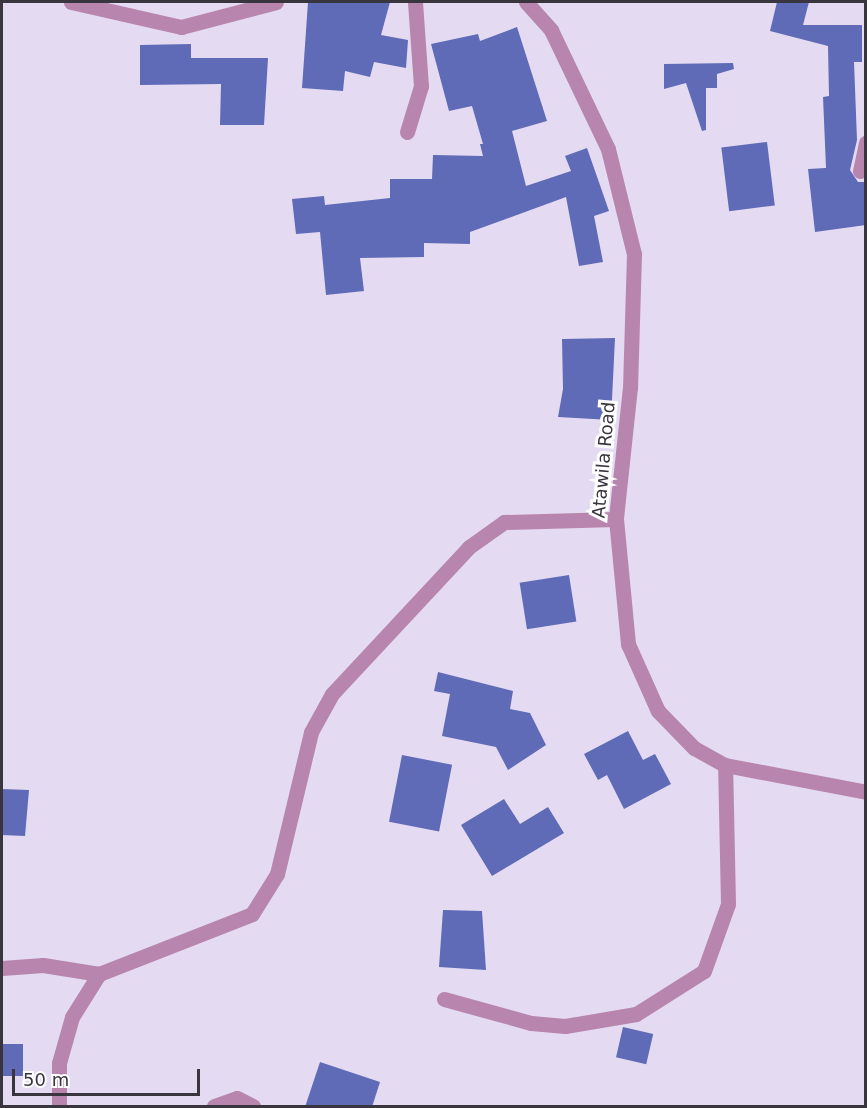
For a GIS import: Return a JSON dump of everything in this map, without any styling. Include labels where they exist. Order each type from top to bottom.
[{"type":"street","points":[[71,2],[181,27],[276,2]]},
{"type":"street","points":[[407,132],[421,86],[415,2]]},
{"type":"street","name":"Atawila Road","points":[[526,2],[551,30],[608,149],[634,254],[630,387],[616,519],[628,644],[658,711],[694,748],[725,765],[866,792]]},
{"type":"street","points":[[860,171],[866,143]]},
{"type":"street","points":[[2,968],[43,965],[99,974],[252,914],[277,874],[311,732],[332,694],[469,547],[504,522],[616,519]]},
{"type":"street","points":[[444,999],[531,1023],[565,1026],[636,1014],[704,971],[728,904],[725,765]]},
{"type":"street","points":[[59,1107],[59,1063],[72,1017],[99,974]]},
{"type":"street","points":[[214,1107],[237,1098],[253,1107]]},
{"type":"building","points":[[308,2],[390,2],[381,35],[408,40],[406,68],[374,62],[370,77],[345,71],[343,91],[302,88]]},
{"type":"building","points":[[777,2],[809,2],[803,25],[862,25],[862,62],[854,62],[857,140],[850,170],[858,182],[866,182],[866,225],[815,232],[808,169],[826,168],[823,97],[829,96],[828,46],[770,31]]},
{"type":"building","points":[[517,27],[547,121],[512,131],[526,186],[571,171],[565,156],[587,148],[609,211],[594,216],[603,262],[579,266],[566,197],[470,232],[470,244],[424,243],[424,257],[360,258],[364,291],[326,295],[320,232],[296,234],[292,199],[324,196],[325,205],[390,198],[390,179],[432,179],[433,155],[483,156],[480,144],[483,144],[472,106],[449,111],[431,44],[478,34],[480,41]]},
{"type":"building","points":[[191,44],[191,58],[268,58],[264,125],[220,125],[221,84],[140,85],[140,45]]},
{"type":"building","points":[[733,63],[734,69],[717,74],[717,88],[706,88],[706,130],[702,131],[686,83],[664,89],[664,64]]},
{"type":"building","points":[[767,142],[775,206],[729,211],[721,148]]},
{"type":"building","points":[[615,338],[611,420],[558,417],[563,389],[562,339]]},
{"type":"building","points":[[569,575],[576,621],[527,629],[520,583]]},
{"type":"building","points":[[438,672],[513,691],[510,709],[530,713],[546,745],[508,770],[496,747],[442,736],[450,694],[434,691]]},
{"type":"building","points":[[628,731],[643,760],[655,754],[671,784],[624,809],[607,775],[598,780],[584,754]]},
{"type":"building","points":[[402,755],[452,765],[439,831],[389,822]]},
{"type":"building","points":[[2,789],[29,790],[25,836],[2,835]]},
{"type":"building","points":[[504,799],[520,824],[548,807],[564,833],[492,876],[461,825]]},
{"type":"building","points":[[443,910],[482,911],[486,970],[439,967]]},
{"type":"building","points":[[623,1027],[653,1034],[646,1064],[616,1057]]},
{"type":"building","points":[[2,1044],[23,1044],[23,1076],[2,1076]]},
{"type":"building","points":[[320,1062],[380,1082],[372,1107],[305,1107]]}]
